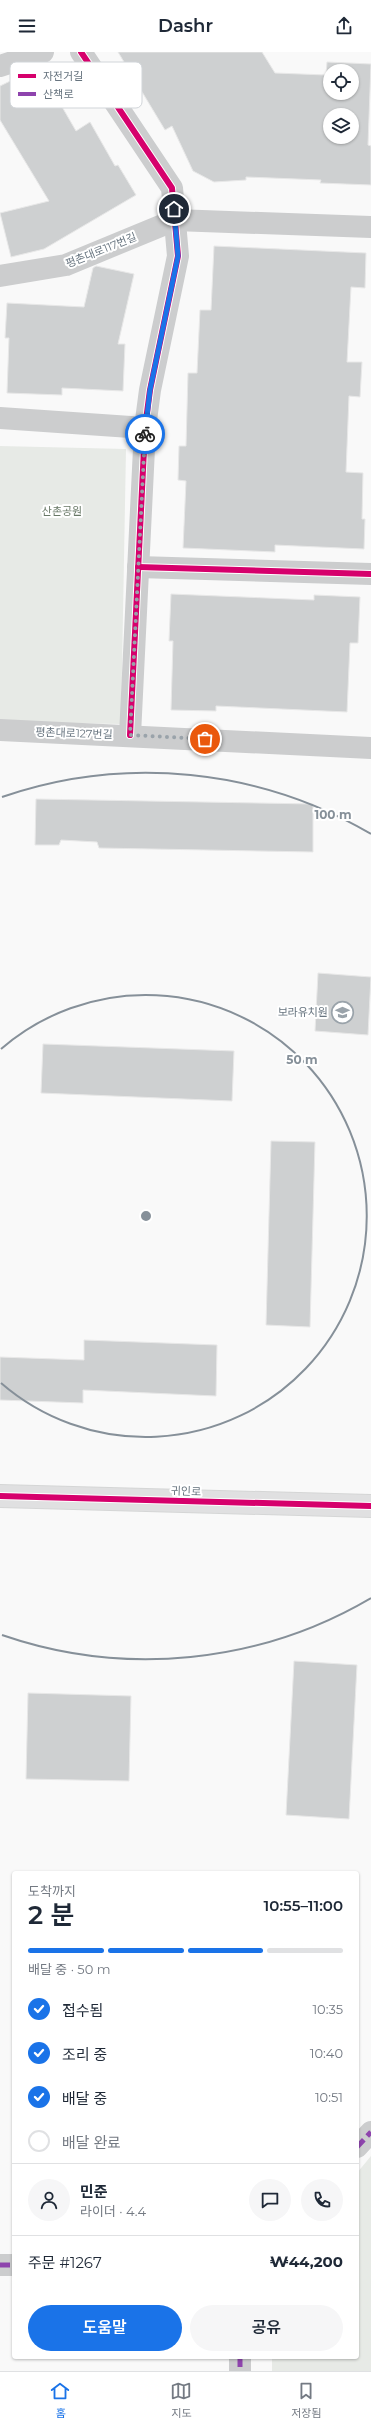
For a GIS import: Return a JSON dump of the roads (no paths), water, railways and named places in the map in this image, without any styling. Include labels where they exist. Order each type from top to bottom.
[{"type":"street","points":[[12,62],[43,52]]},
{"type":"street","points":[[81,52],[88,62]]},
{"type":"street","points":[[0,66],[10,63]]},
{"type":"street","points":[[118,108],[172,188],[178,256],[150,390],[145,428],[130,735]]},
{"type":"street","points":[[176,220],[371,227]]},
{"type":"street","name":"평촌대로117번길","points":[[0,276],[66,265],[176,220]]},
{"type":"street","points":[[0,418],[145,428]]},
{"type":"street","points":[[138,567],[371,574]]},
{"type":"street","name":"평촌대로127번길","points":[[0,730],[130,735],[371,748]]},
{"type":"street","name":"귀인로","points":[[0,1496],[371,1506]]},
{"type":"street","points":[[359,2145],[371,2132]]},
{"type":"street","points":[[0,2265],[12,2265]]},
{"type":"street","points":[[240,2359],[240,2371]]},
{"type":"place","name":"보라유치원","points":[[343,1012]]},
{"type":"park label","name":"산촌공원","points":[[62,511]]}]
